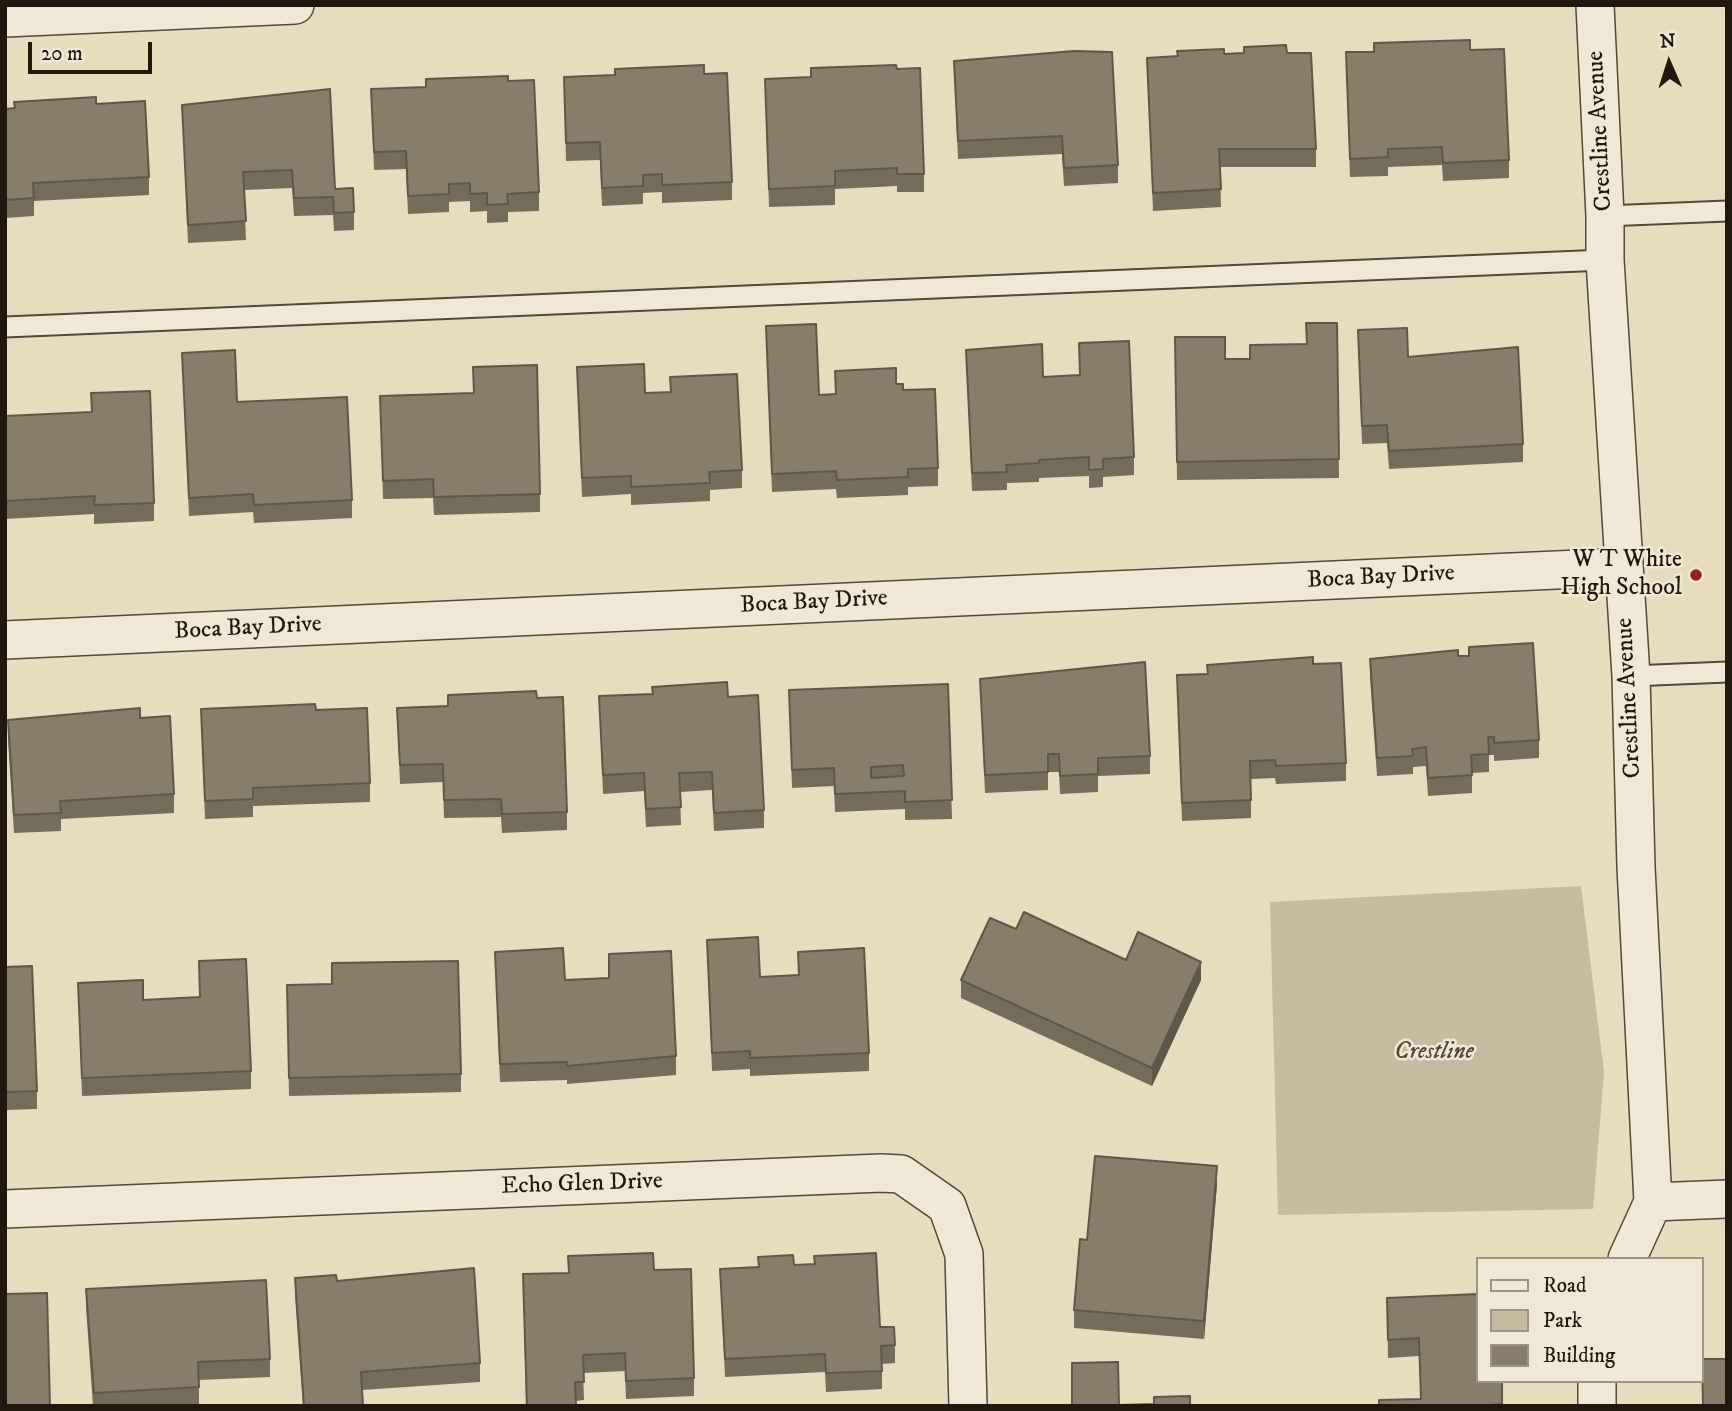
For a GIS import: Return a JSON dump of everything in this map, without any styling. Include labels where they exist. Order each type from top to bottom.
[{"type":"street","points":[[5,18],[295,5]]},
{"type":"street","name":"Crestline Avenue","points":[[1595,5],[1605,260],[1631,676],[1636,867],[1653,1202],[1628,1257]]},
{"type":"street","name":"Boca Bay Drive","points":[[5,640],[1623,567]]},
{"type":"street","name":"Echo Glen Drive","points":[[5,1209],[839,1174],[901,1174],[947,1206],[964,1254],[968,1406]]},
{"type":"street","points":[[1653,1202],[1727,1199]]},
{"type":"street","points":[[1597,1383],[1597,1406]]},
{"type":"lane","points":[[1605,216],[1727,211]]},
{"type":"lane","points":[[5,327],[1605,260]]},
{"type":"lane","points":[[1631,676],[1727,672]]},
{"type":"green space","name":"Crestline","points":[[1581,886],[1604,1072],[1593,1209],[1278,1215],[1270,902]]},
{"type":"building","points":[[1470,40],[1470,50],[1504,49],[1509,160],[1443,163],[1442,147],[1388,149],[1388,157],[1350,159],[1346,52],[1374,52],[1374,43]]},
{"type":"building","points":[[1286,45],[1287,53],[1311,53],[1316,149],[1219,149],[1221,189],[1153,193],[1147,58],[1178,56],[1177,51],[1224,49],[1224,54],[1244,53],[1244,47]]},
{"type":"building","points":[[1074,51],[1112,52],[1118,165],[1064,168],[1062,136],[958,141],[954,61]]},
{"type":"building","points":[[704,65],[704,74],[727,73],[732,182],[662,185],[662,174],[643,175],[643,186],[602,188],[600,142],[566,143],[564,77],[615,75],[615,69]]},
{"type":"building","points":[[896,65],[897,69],[920,68],[924,174],[897,174],[897,168],[835,171],[835,186],[769,189],[765,79],[811,77],[811,68]]},
{"type":"building","points":[[508,76],[508,81],[534,80],[539,192],[507,194],[508,204],[487,205],[487,193],[470,194],[470,183],[449,184],[449,194],[408,196],[406,151],[374,152],[371,89],[426,87],[426,79]]},
{"type":"building","points":[[330,89],[335,189],[353,188],[354,212],[334,213],[333,197],[294,198],[292,170],[243,172],[246,221],[188,225],[182,105]]},
{"type":"building","points":[[96,97],[96,104],[145,101],[149,177],[33,183],[34,198],[5,200],[5,109],[15,108],[14,102]]},
{"type":"building","points":[[1306,323],[1337,323],[1339,459],[1177,462],[1175,337],[1225,337],[1225,359],[1250,359],[1250,345],[1307,344]]},
{"type":"building","points":[[816,324],[819,395],[836,394],[835,371],[896,368],[896,384],[903,384],[903,390],[935,389],[938,468],[908,469],[908,477],[837,480],[836,471],[772,474],[766,326]]},
{"type":"building","points":[[1407,328],[1408,357],[1518,347],[1523,444],[1389,451],[1387,425],[1362,426],[1358,330]]},
{"type":"building","points":[[1129,341],[1134,457],[1103,459],[1103,469],[1089,470],[1089,457],[1039,460],[1039,463],[1006,465],[1007,472],[972,473],[966,350],[1042,344],[1043,377],[1080,375],[1079,343]]},
{"type":"building","points":[[235,350],[237,402],[347,397],[352,500],[254,505],[253,494],[189,498],[182,353]]},
{"type":"building","points":[[644,364],[645,393],[671,392],[670,377],[737,374],[742,470],[709,472],[710,483],[631,487],[631,476],[582,478],[577,367]]},
{"type":"building","points":[[537,365],[540,494],[434,497],[433,479],[383,481],[380,396],[474,393],[473,367]]},
{"type":"building","points":[[150,391],[154,503],[94,505],[95,496],[5,501],[5,416],[92,412],[91,393]]},
{"type":"building","points":[[1533,643],[1539,740],[1494,743],[1494,737],[1488,737],[1489,754],[1471,755],[1472,775],[1428,778],[1426,747],[1412,749],[1413,756],[1377,758],[1370,659],[1458,650],[1458,656],[1469,656],[1469,647]]},
{"type":"building","points":[[1313,657],[1313,664],[1341,663],[1346,763],[1276,766],[1275,760],[1250,761],[1251,800],[1182,803],[1177,675],[1208,674],[1207,665]]},
{"type":"building","points":[[1145,662],[1150,756],[1098,758],[1098,774],[1060,776],[1059,754],[1048,754],[1048,772],[985,775],[980,679]]},
{"type":"building","points":[[727,682],[728,697],[758,695],[764,810],[714,813],[712,772],[679,773],[681,807],[646,809],[644,773],[603,775],[599,696],[653,694],[652,687]]},
{"type":"building","points":[[948,684],[952,800],[905,802],[905,791],[835,794],[834,768],[792,770],[789,690]],"holes":[[[903,765],[904,776],[871,778],[871,767]]]},
{"type":"building","points":[[536,691],[537,698],[563,697],[567,812],[502,814],[501,799],[444,800],[443,764],[400,765],[397,708],[448,706],[448,695]]},
{"type":"building","points":[[315,704],[316,710],[367,708],[370,783],[253,788],[253,799],[205,801],[201,709]]},
{"type":"building","points":[[140,708],[140,718],[170,716],[174,794],[60,801],[61,813],[14,815],[8,720]]},
{"type":"building","points":[[1024,912],[1126,960],[1138,932],[1201,962],[1152,1068],[961,980],[990,918],[1016,929]]},
{"type":"building","points":[[758,937],[760,977],[799,975],[798,952],[864,948],[869,1053],[750,1058],[750,1051],[712,1053],[707,940]]},
{"type":"building","points":[[563,948],[565,980],[609,978],[609,954],[671,951],[676,1056],[567,1066],[567,1062],[500,1064],[495,952]]},
{"type":"building","points":[[246,959],[251,1071],[82,1078],[78,983],[143,980],[143,1000],[200,997],[199,961]]},
{"type":"building","points":[[458,961],[461,1074],[289,1078],[287,985],[332,984],[332,963]]},
{"type":"building","points":[[32,966],[37,1091],[5,1092],[5,967]]},
{"type":"building","points":[[1095,1156],[1217,1166],[1204,1321],[1074,1310],[1080,1239],[1087,1240]]},
{"type":"building","points":[[653,1253],[654,1270],[691,1269],[694,1378],[626,1381],[625,1353],[583,1355],[584,1382],[575,1382],[576,1406],[527,1406],[523,1274],[569,1273],[568,1256]]},
{"type":"building","points":[[876,1253],[880,1327],[894,1327],[895,1345],[881,1346],[882,1371],[826,1373],[825,1354],[725,1359],[720,1269],[759,1267],[758,1257],[793,1255],[794,1265],[815,1264],[814,1256]]},
{"type":"building","points":[[474,1268],[480,1363],[361,1372],[363,1406],[304,1406],[295,1278],[336,1275],[337,1281]]},
{"type":"building","points":[[266,1280],[270,1359],[198,1362],[199,1387],[94,1393],[86,1289]]},
{"type":"building","points":[[47,1293],[50,1406],[5,1406],[5,1294]]},
{"type":"building","points":[[1476,1294],[1476,1383],[1502,1383],[1502,1404],[1379,1406],[1379,1400],[1421,1399],[1419,1338],[1388,1340],[1387,1298]]},
{"type":"building","points":[[1704,1359],[1727,1359],[1727,1406],[1703,1406]]},
{"type":"building","points":[[1118,1362],[1119,1405],[1154,1404],[1154,1397],[1190,1396],[1190,1406],[1072,1406],[1072,1363]]},
{"type":"place","name":"W T White High School","points":[[1696,575]]}]
